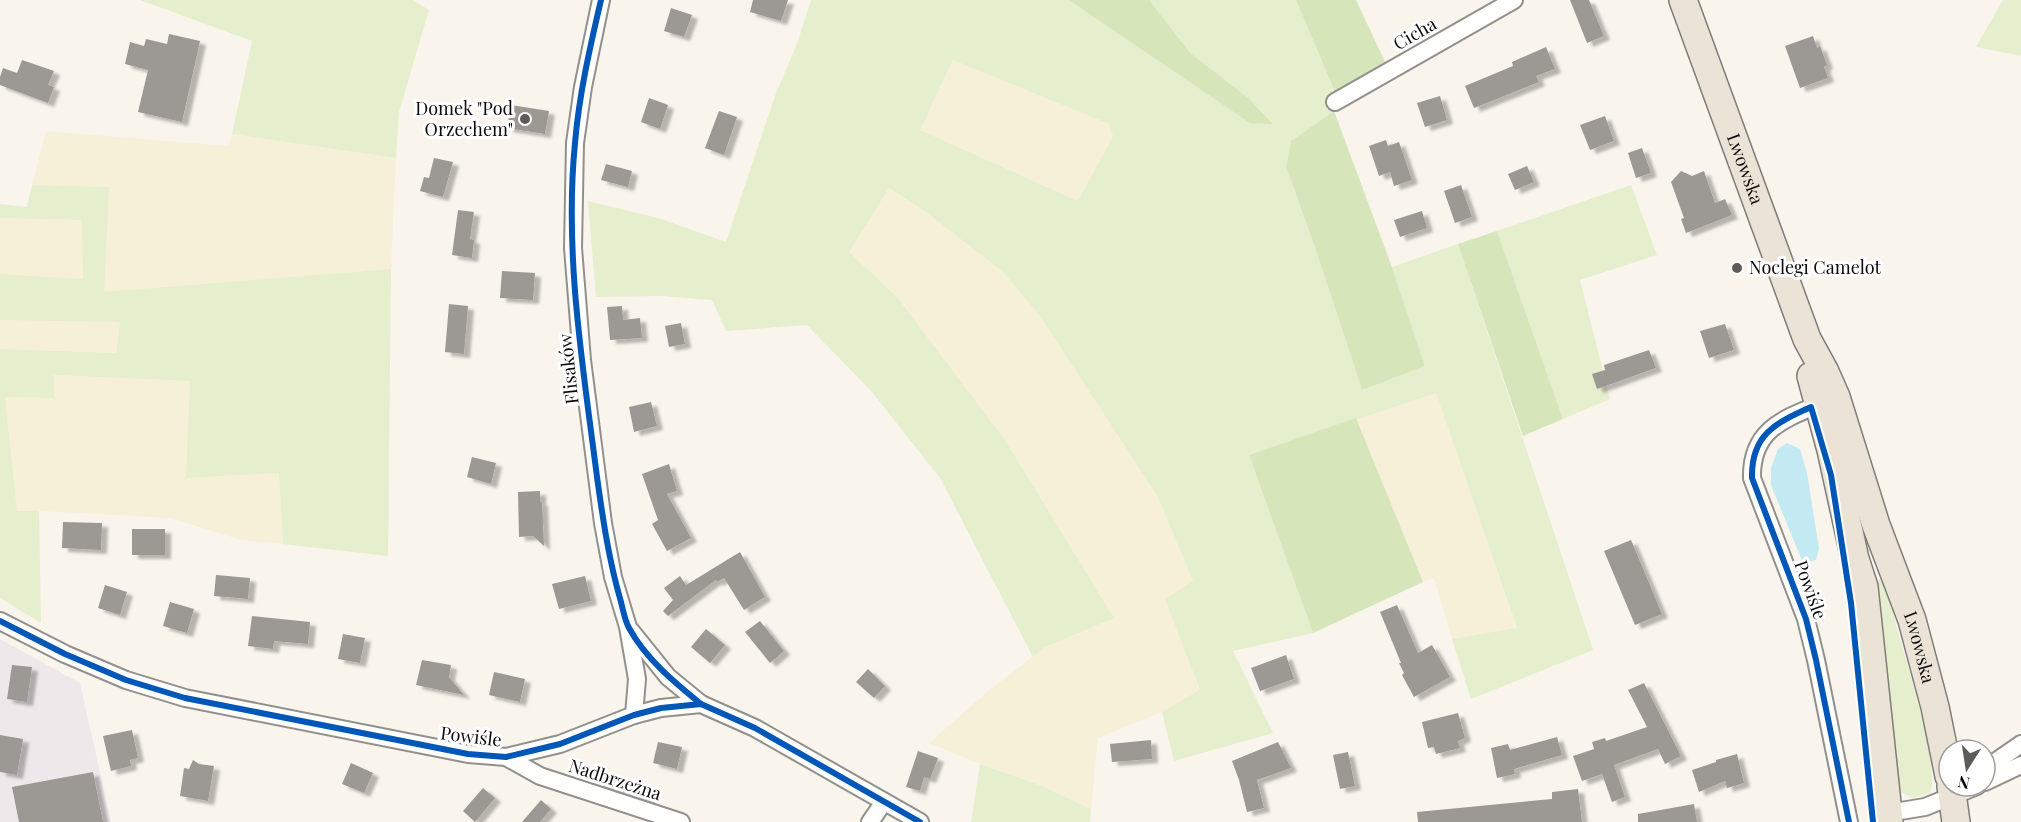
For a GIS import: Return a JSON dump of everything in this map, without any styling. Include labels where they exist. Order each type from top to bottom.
[{"type":"main road","name":"Lwowska","points":[[1683,0],[1807,339],[1825,372],[1831,450],[1855,559],[1864,587],[1888,818]]},
{"type":"main road","name":"Lwowska","points":[[1827,401],[1916,634],[1935,707],[1946,738]]},
{"type":"main road","name":"Lwowska","points":[[1864,587],[1874,557],[1876,525]]},
{"type":"street","name":"Flisaków","points":[[602,0],[583,87],[575,143],[573,248],[582,360],[603,523],[614,577],[628,627],[637,679],[634,715]]},
{"type":"street","name":"Cicha","points":[[1335,102],[1514,0]]},
{"type":"street","name":"Powiśle","points":[[1827,401],[1784,419],[1770,430],[1757,447],[1753,457],[1752,478],[1806,619],[1849,822]]},
{"type":"street","name":"Powiśle","points":[[0,621],[65,654],[126,680],[185,698],[468,754],[506,757],[560,744],[634,715],[661,708],[700,704],[714,708],[755,728],[921,822]]},
{"type":"street","name":"Flisaków","points":[[628,627],[668,677],[700,704]]},
{"type":"street","points":[[1997,761],[2021,744]]},
{"type":"street","name":"Nadbrzeżna","points":[[506,757],[540,776],[681,822]]},
{"type":"street","points":[[1997,776],[2021,765]]},
{"type":"street","points":[[1888,818],[1946,798]]},
{"type":"street","points":[[870,822],[884,802]]},
{"type":"shaded area","points":[[953,60],[1109,124],[1113,136],[1078,201],[920,130]]},
{"type":"shaded area","points":[[46,131],[228,146],[232,134],[396,158],[391,269],[103,293],[109,187],[32,185]]},
{"type":"shaded area","points":[[889,188],[926,212],[1003,272],[1040,316],[1158,497],[1193,581],[1166,600],[1200,691],[1162,712],[1098,738],[1091,809],[1042,786],[929,743],[987,692],[1045,647],[1114,618],[1005,440],[897,297],[849,252]]},
{"type":"shaded area","points":[[0,218],[83,220],[83,279],[0,274]]},
{"type":"shaded area","points":[[0,320],[120,321],[116,353],[0,349]]},
{"type":"shaded area","points":[[53,375],[190,381],[187,478],[279,473],[283,544],[241,540],[170,518],[39,511],[17,512],[5,397],[54,398]]},
{"type":"shaded area","points":[[1436,393],[1517,629],[1452,639],[1434,578],[1423,582],[1356,418]]},
{"type":"shaded area","points":[[0,639],[80,683],[111,822],[0,822]]},
{"type":"green space","points":[[140,0],[413,0],[429,10],[399,112],[396,158],[232,134],[252,41]]},
{"type":"green space","points":[[811,0],[1296,0],[1335,92],[1334,111],[1291,141],[1286,167],[1362,390],[1425,366],[1392,267],[1458,244],[1593,650],[1471,699],[1452,639],[1517,628],[1436,393],[1249,455],[1313,633],[1233,651],[1273,733],[1174,761],[1162,712],[1200,690],[1165,599],[1193,581],[1158,497],[1040,316],[1003,272],[926,212],[889,188],[849,252],[897,297],[1005,440],[1114,618],[1045,647],[1033,657],[940,478],[872,392],[807,325],[726,331],[712,300],[661,296],[596,297],[588,201],[658,218],[726,242],[775,96],[798,41]],"holes":[[[953,60],[1109,124],[1113,136],[1078,201],[920,130]]]},
{"type":"green space","points":[[1069,0],[1149,0],[1190,53],[1248,98],[1273,124],[1250,123]]},
{"type":"green space","points":[[1296,0],[1356,0],[1386,64],[1335,92]]},
{"type":"green space","points":[[2003,0],[2021,0],[2021,56],[1976,47]]},
{"type":"green space","points":[[1334,111],[1392,267],[1425,366],[1362,390],[1286,167],[1291,141]]},
{"type":"green space","points":[[32,185],[109,187],[104,292],[391,269],[388,556],[283,544],[279,473],[186,478],[190,381],[54,375],[54,398],[5,397],[17,511],[39,511],[41,623],[0,598],[0,349],[116,353],[120,322],[0,320],[0,274],[83,279],[82,220],[0,218],[0,204],[27,207]]},
{"type":"green space","points":[[1631,185],[1657,255],[1580,280],[1610,399],[1563,419],[1497,231]]},
{"type":"green space","points":[[1497,231],[1563,419],[1523,436],[1458,244]]},
{"type":"green space","points":[[1356,418],[1423,582],[1313,633],[1249,455]]},
{"type":"green space","points":[[1880,579],[1885,586],[1906,660],[1930,756],[1932,779],[1930,793],[1913,798],[1901,792],[1895,781],[1875,582]]},
{"type":"green space","points":[[980,764],[1042,786],[1091,809],[1090,822],[971,822]]},
{"type":"water","points":[[1787,443],[1800,449],[1807,473],[1819,548],[1816,560],[1803,563],[1771,485],[1771,468],[1778,449]]},
{"type":"building","points":[[753,0],[788,0],[781,21],[750,12]]},
{"type":"building","points":[[1570,0],[1589,0],[1604,36],[1587,43]]},
{"type":"building","points":[[671,8],[692,15],[684,37],[664,31]]},
{"type":"building","points":[[169,34],[200,41],[182,122],[138,112],[148,70],[125,64],[130,42],[144,46],[146,39],[167,44]]},
{"type":"building","points":[[1813,36],[1817,48],[1820,46],[1827,65],[1824,67],[1828,78],[1800,88],[1785,46]]},
{"type":"building","points":[[1546,47],[1555,69],[1536,76],[1539,82],[1474,108],[1465,86],[1513,66],[1512,62]]},
{"type":"building","points":[[22,60],[54,71],[48,85],[54,87],[48,103],[0,85],[3,68],[17,73]]},
{"type":"building","points":[[1440,96],[1447,120],[1425,127],[1417,103]]},
{"type":"building","points":[[649,98],[668,105],[660,129],[641,122]]},
{"type":"building","points":[[511,105],[549,111],[545,134],[507,128]]},
{"type":"building","points":[[719,111],[737,117],[724,155],[705,148]]},
{"type":"building","points":[[1605,116],[1614,141],[1590,150],[1580,125]]},
{"type":"building","points":[[1386,140],[1388,146],[1399,142],[1412,180],[1394,186],[1390,172],[1379,176],[1369,146]]},
{"type":"building","points":[[1642,148],[1651,173],[1636,178],[1628,153]]},
{"type":"building","points":[[434,158],[453,162],[443,197],[420,191],[424,177],[429,178]]},
{"type":"building","points":[[606,164],[632,171],[628,187],[601,180]]},
{"type":"building","points":[[1527,166],[1534,182],[1515,190],[1508,174]]},
{"type":"building","points":[[1681,171],[1692,176],[1704,171],[1715,203],[1725,199],[1732,215],[1686,233],[1681,219],[1684,218],[1671,182]]},
{"type":"building","points":[[1461,185],[1472,217],[1455,223],[1444,191]]},
{"type":"building","points":[[458,210],[474,212],[470,239],[474,240],[472,258],[452,255]]},
{"type":"building","points":[[1422,211],[1427,228],[1400,237],[1394,220]]},
{"type":"building","points":[[502,271],[535,273],[533,300],[500,298]]},
{"type":"building","points":[[449,304],[468,306],[464,354],[445,352]]},
{"type":"building","points":[[622,306],[623,320],[640,318],[642,338],[610,340],[607,307]]},
{"type":"building","points":[[681,323],[685,344],[669,347],[665,326]]},
{"type":"building","points":[[1725,324],[1734,350],[1709,358],[1700,331]]},
{"type":"building","points":[[1649,350],[1656,368],[1597,389],[1592,374],[1605,370],[1604,365]]},
{"type":"building","points":[[651,402],[657,426],[634,432],[629,407]]},
{"type":"building","points":[[472,457],[496,463],[491,484],[467,477]]},
{"type":"building","points":[[669,464],[677,491],[667,494],[691,538],[667,551],[652,524],[658,520],[642,474]]},
{"type":"building","points":[[540,491],[544,546],[533,536],[519,537],[518,492]]},
{"type":"building","points":[[63,522],[102,523],[101,550],[62,548]]},
{"type":"building","points":[[132,529],[165,529],[165,555],[132,555]]},
{"type":"building","points":[[1631,540],[1662,614],[1635,625],[1604,551]]},
{"type":"building","points":[[740,552],[765,597],[744,610],[724,578],[717,582],[716,580],[668,616],[663,611],[673,600],[664,588],[680,576],[686,585]]},
{"type":"building","points":[[216,575],[250,578],[248,599],[214,596]]},
{"type":"building","points":[[585,576],[591,601],[559,609],[552,584]]},
{"type":"building","points":[[105,585],[127,592],[120,615],[98,608]]},
{"type":"building","points":[[170,602],[194,609],[187,633],[163,626]]},
{"type":"building","points":[[1397,605],[1418,653],[1432,645],[1450,677],[1414,697],[1402,675],[1404,673],[1399,663],[1401,663],[1380,612]]},
{"type":"building","points":[[252,616],[310,622],[308,644],[274,641],[273,649],[248,646]]},
{"type":"building","points":[[760,621],[784,651],[770,663],[745,632]]},
{"type":"building","points":[[706,629],[725,645],[710,663],[691,647]]},
{"type":"building","points":[[343,634],[365,638],[360,663],[338,659]]},
{"type":"building","points":[[1286,655],[1294,679],[1260,691],[1251,668]]},
{"type":"building","points":[[422,660],[451,665],[449,677],[464,695],[416,685]]},
{"type":"building","points":[[12,665],[32,667],[27,702],[7,699]]},
{"type":"building","points":[[868,669],[885,686],[874,698],[856,682]]},
{"type":"building","points":[[494,672],[525,679],[520,702],[489,695]]},
{"type":"building","points":[[1644,683],[1681,756],[1665,764],[1658,749],[1614,765],[1625,797],[1612,802],[1602,774],[1582,781],[1573,756],[1594,749],[1592,742],[1605,738],[1606,741],[1647,727],[1628,690]]},
{"type":"building","points":[[1458,713],[1465,738],[1458,741],[1460,748],[1436,754],[1434,747],[1428,748],[1422,722]]},
{"type":"building","points":[[132,730],[138,758],[130,760],[131,766],[111,771],[103,736]]},
{"type":"building","points":[[0,735],[23,739],[17,775],[0,772]]},
{"type":"building","points":[[1557,737],[1562,755],[1514,769],[1515,774],[1497,778],[1491,748],[1508,744],[1510,750]]},
{"type":"building","points":[[1151,740],[1152,759],[1112,762],[1110,744]]},
{"type":"building","points":[[658,742],[682,747],[677,769],[653,763]]},
{"type":"building","points":[[1278,742],[1291,768],[1257,780],[1264,808],[1247,812],[1232,761]]},
{"type":"building","points":[[918,751],[938,758],[930,779],[924,777],[920,791],[906,787]]},
{"type":"building","points":[[1348,752],[1355,786],[1340,789],[1333,755]]},
{"type":"building","points":[[1737,754],[1744,783],[1727,788],[1725,781],[1699,792],[1692,770]]},
{"type":"building","points":[[193,760],[199,764],[214,766],[208,801],[180,796],[184,768],[189,769]]},
{"type":"building","points":[[351,763],[373,773],[364,793],[342,784]]},
{"type":"building","points":[[593,767],[654,787],[650,801],[589,780]]},
{"type":"building","points":[[93,772],[103,822],[19,822],[12,787]]},
{"type":"building","points":[[483,788],[495,798],[475,822],[463,811]]},
{"type":"building","points":[[1578,789],[1582,822],[1418,822],[1417,812],[1552,799],[1552,792]]},
{"type":"building","points":[[541,800],[551,809],[540,822],[522,822]]},
{"type":"building","points":[[1694,804],[1697,822],[1638,822],[1638,814]]},
{"type":"cycle path","points":[[601,0],[579,107],[572,185],[573,268],[599,493],[610,556],[628,625],[652,660],[701,704]]},
{"type":"cycle path","points":[[1849,822],[1806,619],[1752,478],[1756,451],[1768,432],[1786,419],[1811,407],[1831,475],[1851,603],[1873,822]]},
{"type":"cycle path","points":[[0,621],[65,654],[126,680],[185,698],[468,754],[506,757],[560,744],[634,715],[661,708],[701,704],[755,728],[920,822]]},
{"type":"place","name":"Domek \"Pod Orzechem\"","points":[[525,119]]},
{"type":"place","name":"Noclegi Camelot","points":[[1737,268]]}]
